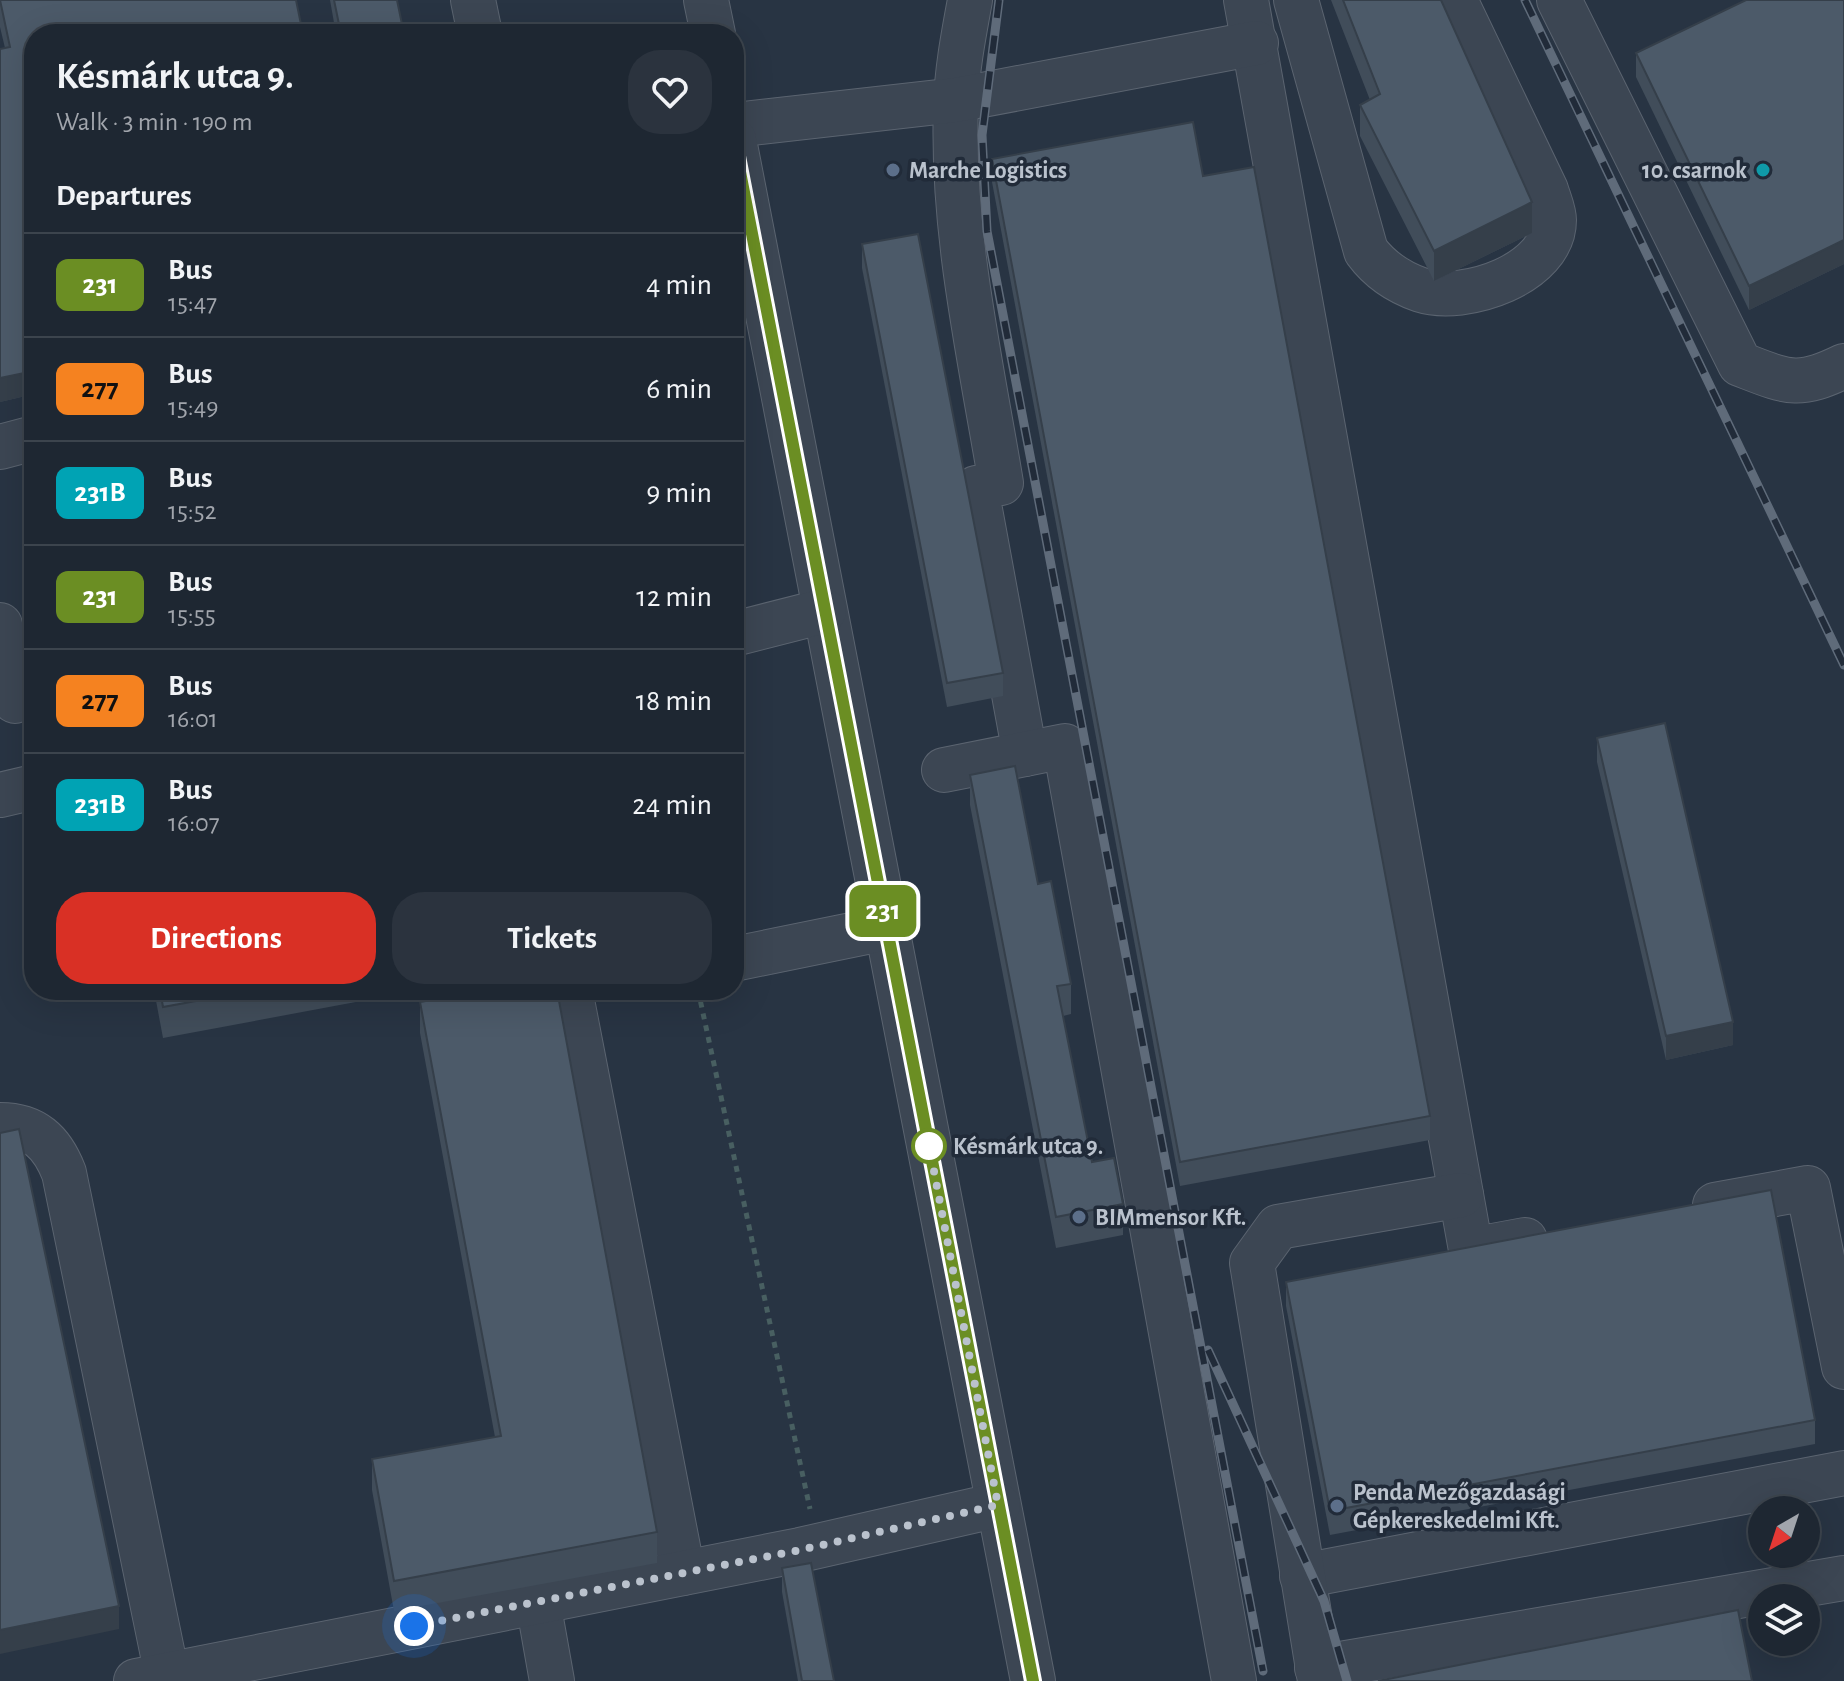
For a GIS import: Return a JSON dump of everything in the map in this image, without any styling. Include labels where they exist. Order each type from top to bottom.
[{"type":"street","points":[[473,0],[478,24]]},
{"type":"street","points":[[706,0],[711,24]]},
{"type":"street","points":[[970,0],[956,100],[956,182],[962,252],[1001,483],[976,488],[1025,754]]},
{"type":"street","points":[[1246,0],[1471,1250],[1563,1233]]},
{"type":"street","points":[[1296,0],[1366,251],[1378,267],[1397,279],[1423,290],[1448,294],[1483,288],[1538,259],[1552,234],[1555,218],[1546,190],[1455,0]]},
{"type":"street","points":[[1576,6],[1740,364],[1782,380],[1812,381],[1844,366]]},
{"type":"street","points":[[744,124],[956,100],[1256,43]]},
{"type":"street","points":[[744,192],[1033,1681]]},
{"type":"street","points":[[0,447],[24,441]]},
{"type":"street","points":[[744,631],[824,611]]},
{"type":"street","points":[[0,625],[15,701]]},
{"type":"street","points":[[944,770],[1065,746],[1234,1681]]},
{"type":"street","points":[[0,795],[24,789]]},
{"type":"street","points":[[744,957],[886,928]]},
{"type":"street","points":[[572,1000],[683,1573]]},
{"type":"street","points":[[0,1125],[17,1125],[45,1139],[55,1150],[64,1173],[152,1678],[683,1573],[998,1505]]},
{"type":"street","points":[[1670,1213],[1808,1188],[1844,1367]]},
{"type":"street","points":[[1461,1195],[1278,1227],[1252,1263],[1318,1674],[1844,1578]]},
{"type":"street","points":[[1302,1576],[1844,1473]]},
{"type":"street","points":[[538,1602],[552,1681]]},
{"type":"path","points":[[700,1000],[759,1283],[819,1545]]},
{"type":"building","points":[[0,0],[296,0],[301,24],[24,24],[24,373],[0,378],[0,49],[10,47]]},
{"type":"building","points":[[334,0],[397,0],[402,24],[339,24]]},
{"type":"building","points":[[1343,0],[1441,0],[1532,202],[1434,251],[1360,105],[1380,94]]},
{"type":"building","name":"10. csarnok","points":[[1746,0],[1844,0],[1844,240],[1749,286],[1636,53]]},
{"type":"building","points":[[1193,122],[1203,176],[1254,167],[1430,1116],[1180,1162],[992,159]]},
{"type":"building","points":[[918,234],[1003,673],[947,683],[862,244]]},
{"type":"building","points":[[1665,723],[1733,1022],[1666,1036],[1597,738]]},
{"type":"building","points":[[1015,766],[1038,884],[1051,881],[1071,984],[1057,986],[1092,1162],[1114,1158],[1123,1204],[1056,1217],[970,775]]},
{"type":"building","points":[[162,1000],[201,1000],[163,1007]]},
{"type":"building","points":[[559,1000],[657,1532],[394,1581],[372,1459],[501,1436],[420,1002]]},
{"type":"building","points":[[19,1129],[119,1606],[0,1630],[0,1133]]},
{"type":"building","points":[[1771,1190],[1815,1420],[1330,1511],[1286,1282]]},
{"type":"building","points":[[811,1563],[834,1681],[802,1681],[782,1568]]},
{"type":"building","points":[[1738,1610],[1752,1681],[1378,1681]]},
{"type":"railway","points":[[999,0],[982,135],[987,231],[1263,1671]]},
{"type":"railway","points":[[1525,0],[1844,665]]},
{"type":"railway","points":[[1208,1350],[1324,1601],[1347,1681]]},
{"type":"bus line","name":"231","points":[[744,193],[1033,1681]]},
{"type":"place","name":"Marche Logistics","points":[[893,170]]},
{"type":"place","name":"10. csarnok","points":[[1763,170]]},
{"type":"place","name":"Késmárk utca 9.","points":[[929,1146]]},
{"type":"place","name":"BIMmensor Kft.","points":[[1079,1217]]},
{"type":"place","name":"Penda Mezőgazdasági Gépkereskedelmi Kft.","points":[[1337,1506]]},
{"type":"route","points":[[414,1626],[800,1550],[998,1505],[928,1140],[929,1146]]}]
